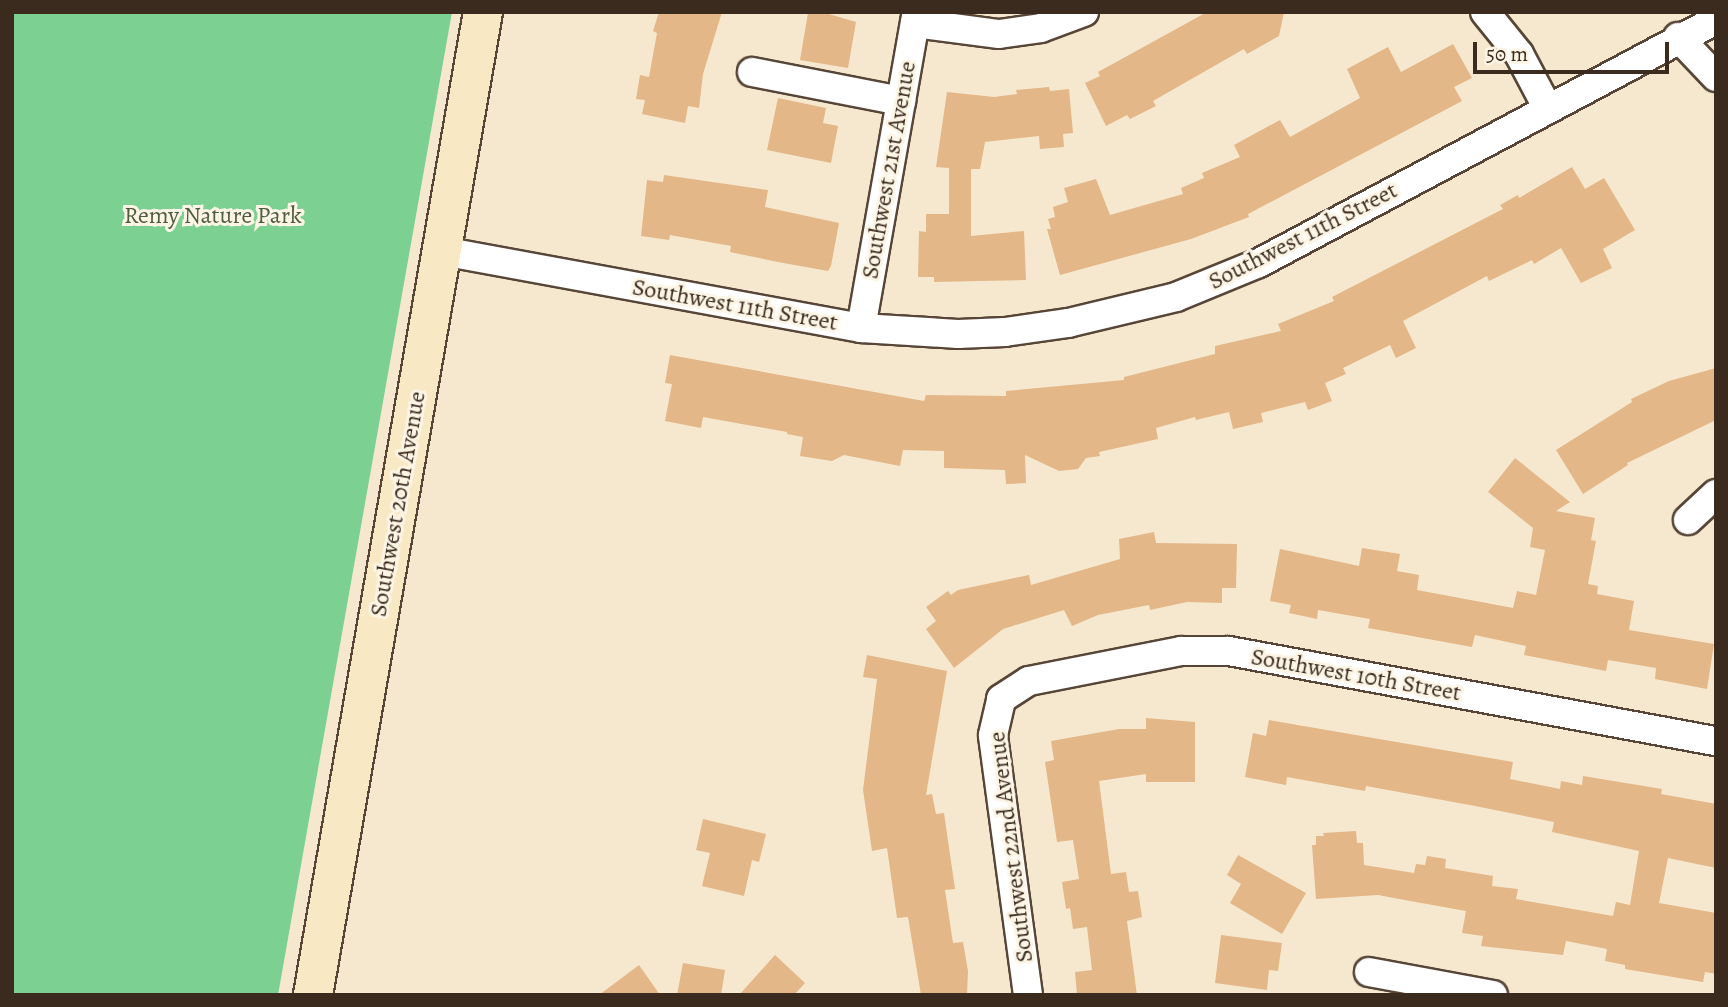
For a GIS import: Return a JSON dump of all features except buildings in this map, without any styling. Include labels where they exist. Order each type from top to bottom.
[{"type":"street","name":"Southwest 20th Avenue","points":[[313,995],[483,12]]},
{"type":"street","points":[[916,18],[999,34],[1041,28],[1084,12]]},
{"type":"street","points":[[1485,12],[1519,54],[1547,107]]},
{"type":"street","name":"Southwest 21st Avenue","points":[[861,328],[916,18]]},
{"type":"street","name":"Southwest 11th Street","points":[[442,251],[861,328],[958,334],[1005,332],[1068,323],[1176,297],[1259,264],[1678,37],[1716,20]]},
{"type":"street","points":[[1678,37],[1716,77]]},
{"type":"street","points":[[752,72],[901,101]]},
{"type":"street","points":[[1688,520],[1716,494]]},
{"type":"street","name":"Southwest 10th Street","points":[[1001,699],[1029,681],[1181,651],[1229,651],[1716,741]]},
{"type":"street","name":"Southwest 22nd Avenue","points":[[1001,699],[993,735],[1028,995]]},
{"type":"street","points":[[1369,972],[1493,995]]},
{"type":"green space","name":"Remy Nature Park","points":[[12,12],[452,12],[278,995],[12,995]]}]
